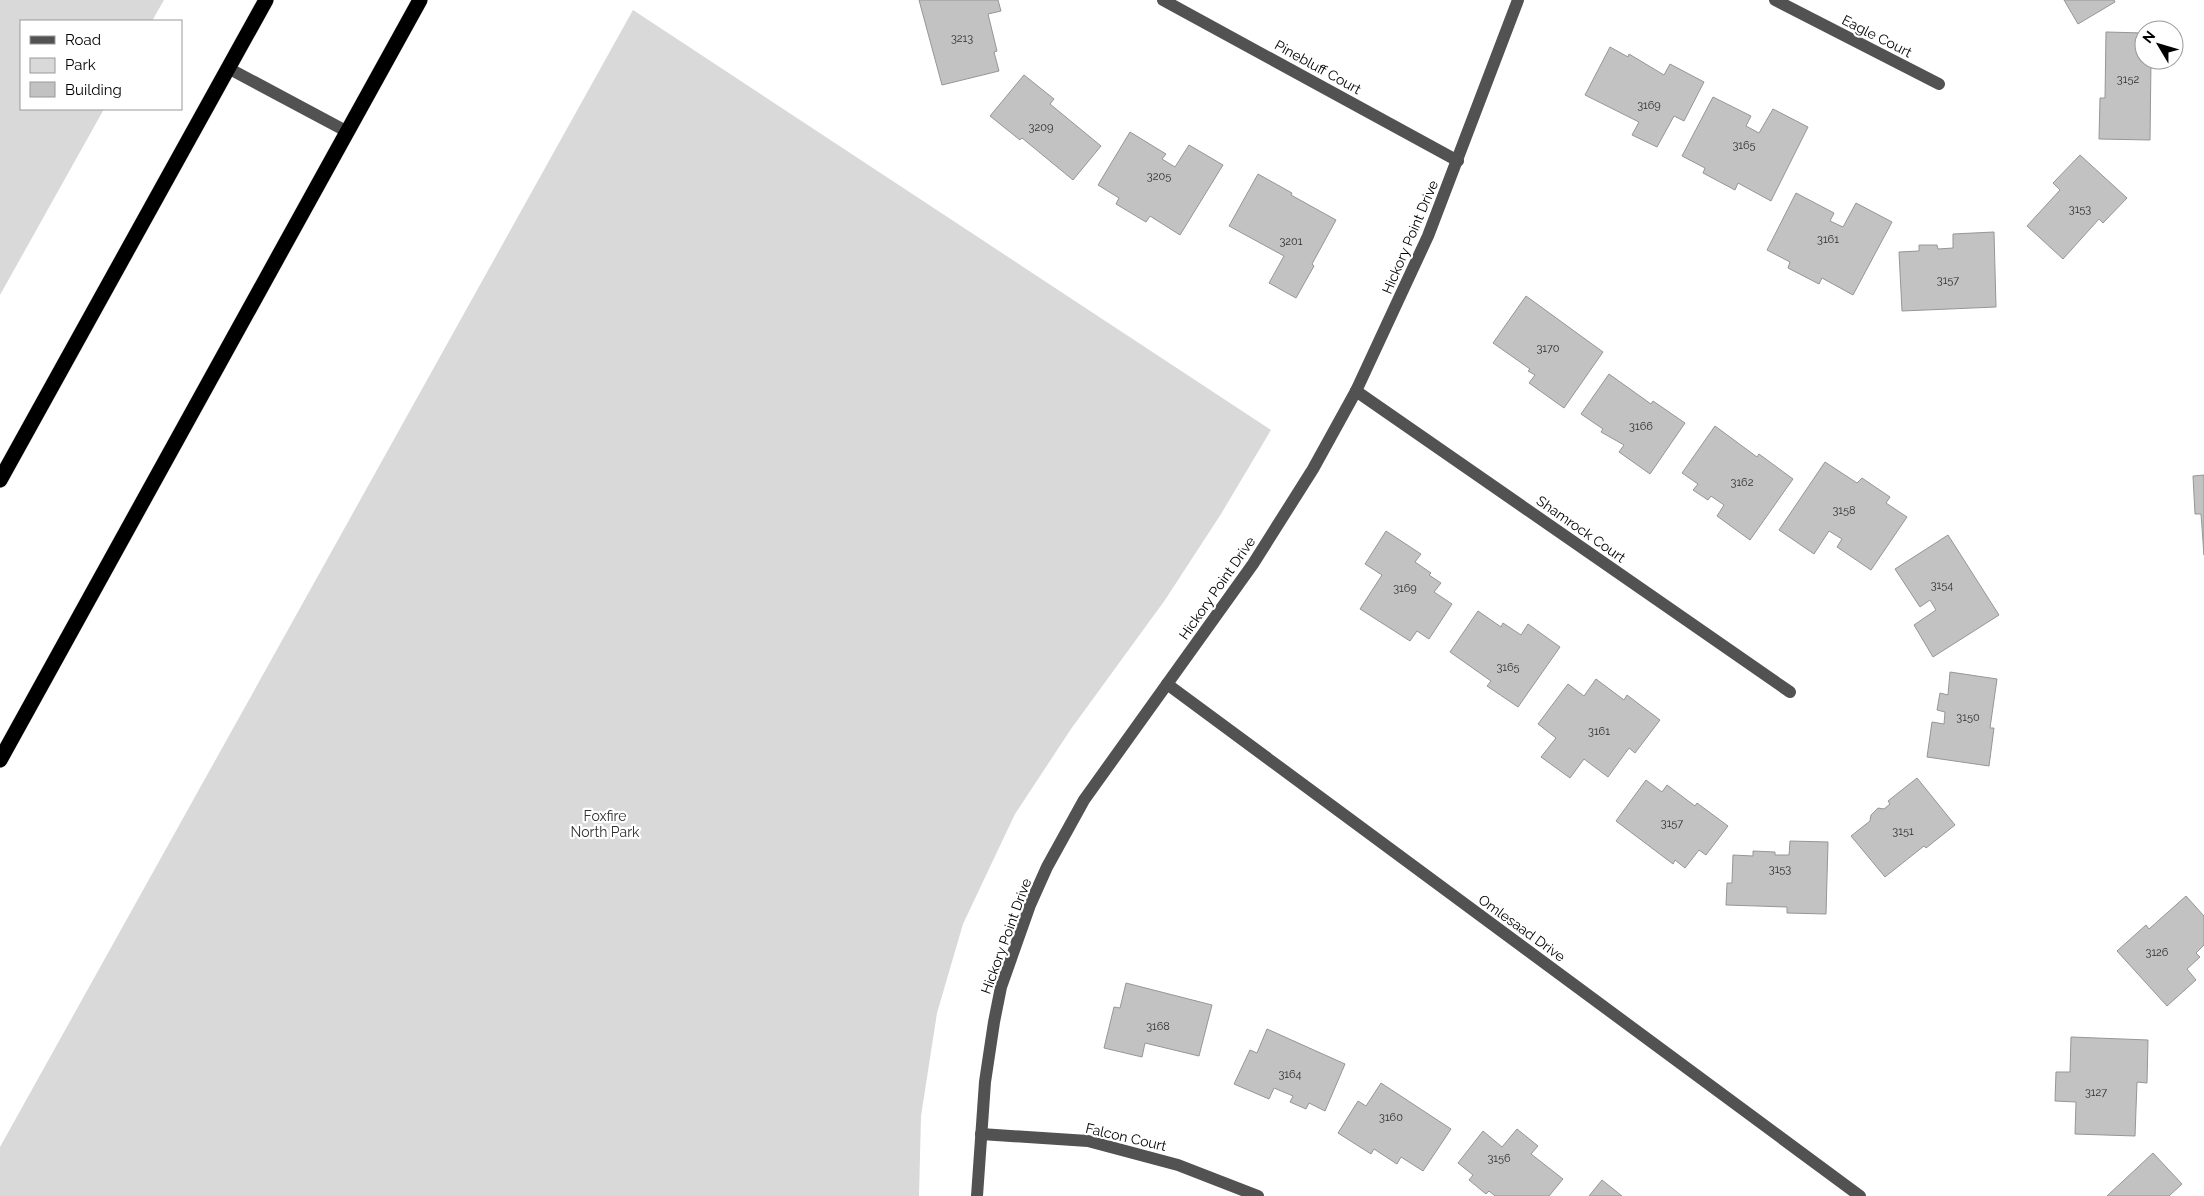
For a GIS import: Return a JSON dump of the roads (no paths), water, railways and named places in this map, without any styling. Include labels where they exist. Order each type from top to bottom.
[{"type":"highway","points":[[0,480],[266,0]]},
{"type":"highway","points":[[0,760],[420,0]]},
{"type":"street","name":"Pinebluff Court","points":[[1163,0],[1458,161]]},
{"type":"street","name":"Hickory Point Drive","points":[[977,1196],[981,1134],[994,1022],[1001,987],[1030,905],[1047,867],[1074,816],[1269,539],[1313,468],[1356,391],[1428,236],[1518,0]]},
{"type":"street","name":"Eagle Court","points":[[1775,0],[1939,84]]},
{"type":"street","points":[[228,68],[346,131]]},
{"type":"street","name":"Shamrock Court","points":[[1356,391],[1790,692]]},
{"type":"street","name":"Omlesaad Drive","points":[[1167,684],[1860,1196]]},
{"type":"street","name":"Falcon Court","points":[[981,1134],[1088,1141],[1178,1165],[1258,1196]]},
{"type":"park label","name":"Foxfire North Park","points":[[605,824]]}]
